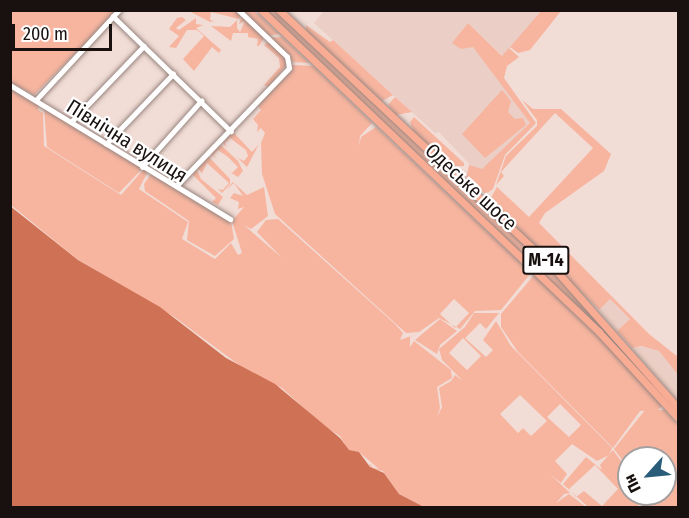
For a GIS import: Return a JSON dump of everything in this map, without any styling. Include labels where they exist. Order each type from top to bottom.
[{"type":"highway","name":"Одеське шосе","points":[[261,10],[599,332],[678,418]]},
{"type":"highway","name":"Одеське шосе","points":[[279,10],[552,266],[678,408]]},
{"type":"street","points":[[36,100],[118,10]]},
{"type":"street","points":[[176,186],[231,131],[290,64],[238,10]]},
{"type":"street","points":[[113,16],[231,131]]},
{"type":"street","points":[[71,122],[144,46]]},
{"type":"street","points":[[106,144],[173,74]]},
{"type":"street","name":"Північна вулиця","points":[[10,85],[230,219]]},
{"type":"street","points":[[142,167],[201,101]]},
{"type":"shaded area","points":[[542,10],[561,11],[530,50],[518,53],[510,47]]},
{"type":"shaded area","points":[[10,11],[117,11],[34,95],[11,83]]},
{"type":"shaded area","points":[[189,11],[236,11],[241,15],[239,19],[211,12],[210,20],[214,21],[210,22]]},
{"type":"shaded area","points":[[239,11],[254,11],[279,34],[266,36]]},
{"type":"shaded area","points":[[264,11],[276,11],[542,259],[678,411],[678,414],[600,329]]},
{"type":"shaded area","points":[[324,11],[542,11],[503,56],[468,23],[462,30],[535,125],[479,174],[439,132],[435,133],[314,23]]},
{"type":"shaded area","points":[[242,16],[264,38],[259,46],[257,46],[258,39],[248,37],[248,33],[233,33],[231,41],[211,26],[230,27],[237,20],[237,28],[240,32],[245,21],[239,24]]},
{"type":"shaded area","points":[[182,17],[186,20],[176,28],[179,30],[196,18],[196,24],[203,25],[196,28],[221,50],[219,53],[212,47],[194,71],[183,59],[204,36],[197,30],[187,30],[176,48],[169,47],[179,36],[169,29],[177,18]]},
{"type":"shaded area","points":[[468,23],[502,56],[509,48],[519,57],[507,66],[504,78],[536,123],[505,155],[493,189],[486,194],[466,179],[469,165],[482,169],[530,123],[473,47],[461,49],[452,43]]},
{"type":"shaded area","points":[[306,25],[330,42],[333,40],[393,95],[382,101],[306,31]]},
{"type":"shaded area","points":[[282,37],[309,63],[293,62],[268,38]]},
{"type":"shaded area","points":[[268,42],[287,59],[287,64],[269,87],[264,85],[280,67],[279,58],[264,45]]},
{"type":"shaded area","points":[[293,65],[313,66],[372,123],[360,136],[359,146],[361,137],[376,127],[531,273],[501,310],[475,311],[460,329],[456,327],[469,313],[454,299],[440,314],[451,324],[439,318],[419,332],[406,333],[275,214],[262,174],[261,143],[265,133],[261,128],[257,132],[258,125],[253,119],[261,110],[258,106]]},
{"type":"shaded area","points":[[11,86],[39,104],[38,110],[43,113],[44,146],[121,195],[143,170],[148,171],[139,189],[188,222],[182,239],[215,259],[231,243],[238,255],[242,253],[232,221],[244,207],[238,209],[239,202],[230,198],[234,193],[243,196],[234,183],[226,190],[233,182],[247,195],[264,187],[268,216],[251,229],[244,225],[282,258],[257,232],[266,220],[278,219],[395,324],[403,333],[400,340],[417,334],[410,337],[410,347],[414,341],[451,370],[452,378],[437,387],[440,408],[437,417],[442,407],[439,388],[451,381],[455,375],[463,381],[442,360],[439,349],[465,327],[474,313],[499,313],[486,329],[480,323],[465,338],[486,357],[493,350],[483,340],[496,321],[511,346],[612,448],[609,455],[597,461],[572,444],[555,461],[567,474],[561,483],[550,474],[570,493],[564,494],[556,503],[569,494],[586,507],[424,507],[399,494],[383,471],[373,469],[370,464],[373,468],[379,469],[359,452],[348,450],[340,436],[327,428],[329,431],[282,388],[254,376],[173,316],[77,259],[11,205]],"holes":[[[463,338],[481,356],[467,370],[449,353]],[[520,395],[547,421],[531,436],[523,428],[518,433],[500,414]],[[560,404],[581,425],[569,437],[547,417]]]},
{"type":"shaded area","points":[[502,90],[511,101],[508,112],[515,119],[523,118],[526,125],[485,158],[462,134]]},
{"type":"shaded area","points":[[395,97],[412,112],[396,115],[388,105]]},
{"type":"shaded area","points":[[522,100],[533,109],[561,109],[611,154],[604,171],[545,213],[539,223],[649,334],[678,357],[678,375],[659,351],[642,346],[632,348],[617,331],[630,319],[610,299],[599,310],[489,201],[497,187],[529,217],[593,148],[555,113],[501,172],[504,176],[496,185],[506,156],[537,126],[537,120]]},
{"type":"shaded area","points":[[44,108],[139,166],[141,170],[119,193],[47,147]]},
{"type":"shaded area","points":[[414,117],[464,163],[464,166],[451,166],[413,131],[410,122]]},
{"type":"shaded area","points":[[233,132],[252,152],[259,144],[247,167],[238,158],[244,161],[248,156],[246,150],[230,138],[225,143],[227,148],[223,143]]},
{"type":"shaded area","points":[[221,145],[238,161],[243,171],[238,177],[228,171],[232,173],[238,167],[228,157],[218,150],[213,155],[217,159],[210,154]]},
{"type":"shaded area","points":[[208,156],[230,179],[230,184],[222,193],[218,189],[223,190],[229,183],[207,163],[202,173],[198,169],[205,161],[197,168]]},
{"type":"shaded area","points":[[197,170],[201,179],[223,197],[218,205],[212,202],[216,198],[192,174]]},
{"type":"shaded area","points":[[152,173],[231,221],[234,239],[215,256],[187,240],[189,221],[145,191],[144,184]]},
{"type":"shaded area","points":[[10,206],[78,260],[160,307],[226,358],[275,384],[340,438],[349,450],[359,452],[370,467],[384,473],[399,494],[424,507],[11,507]]},
{"type":"shaded area","points":[[534,275],[610,348],[662,406],[658,410],[640,411],[613,448],[518,352],[501,327],[501,314]]},
{"type":"shaded area","points":[[610,299],[630,319],[617,331],[599,310]]},
{"type":"shaded area","points":[[440,319],[457,331],[440,345],[437,354],[415,340]]},
{"type":"shaded area","points":[[644,346],[659,351],[678,375],[678,402],[632,348]]},
{"type":"shaded area","points":[[645,410],[665,410],[678,425],[678,507],[642,506],[677,506],[677,446],[617,446],[617,453],[614,449]]},
{"type":"shaded area","points":[[613,450],[617,456],[617,488],[595,465],[569,489],[571,492],[563,484],[586,457],[602,470],[600,465]]},
{"type":"shaded area","points":[[617,490],[617,506],[640,507],[588,507],[577,497],[584,491],[602,506]]}]
